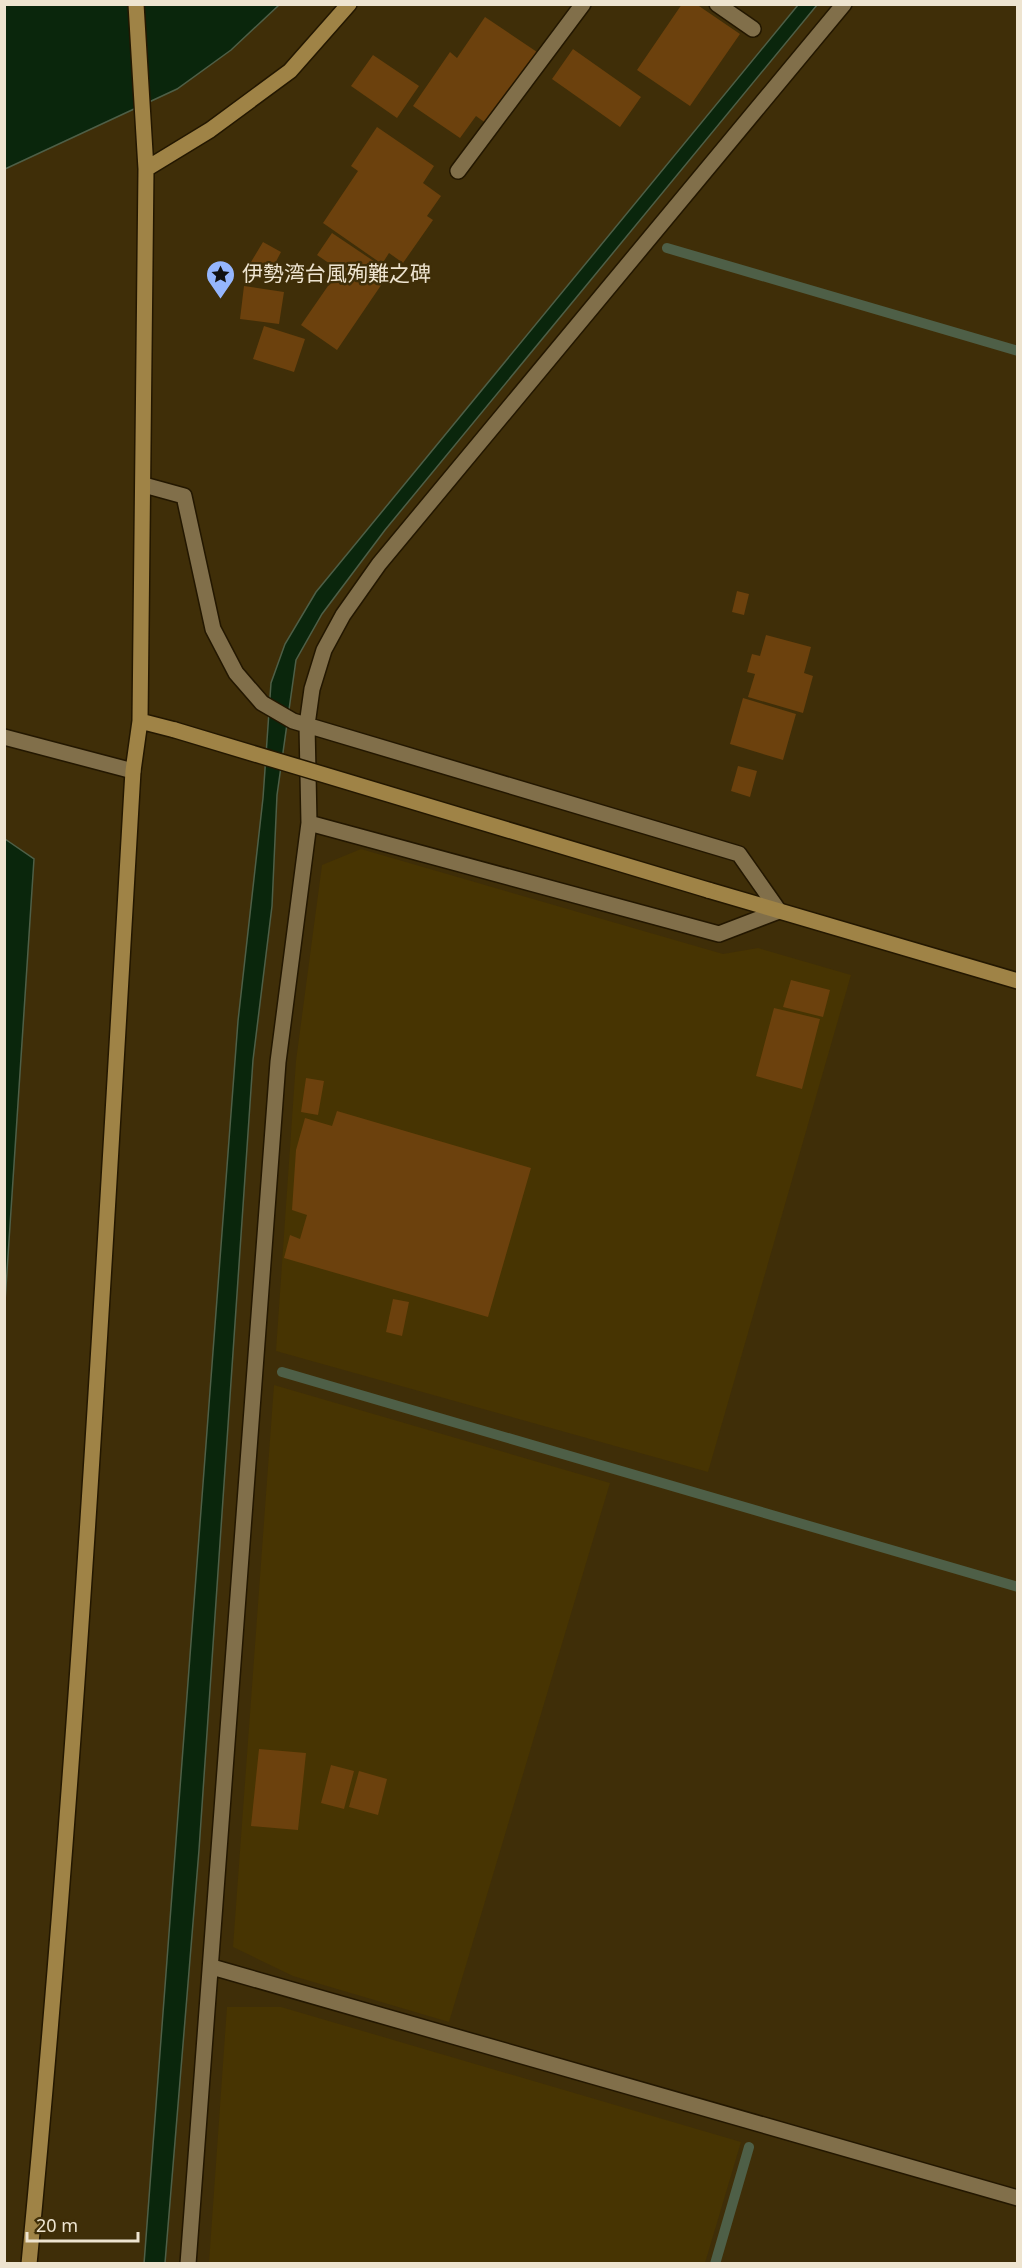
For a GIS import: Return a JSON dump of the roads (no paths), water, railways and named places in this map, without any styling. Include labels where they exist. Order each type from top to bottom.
[{"type":"street","points":[[29,2264],[65,1842],[99,1343],[133,771],[140,720],[146,169],[136,4]]},
{"type":"street","points":[[146,169],[210,130],[290,71],[349,4]]},
{"type":"street","points":[[458,171],[583,4]]},
{"type":"street","points":[[717,4],[753,29]]},
{"type":"street","points":[[188,2264],[278,1062],[309,823],[300,723],[324,650],[343,615],[379,564],[844,4]]},
{"type":"street","points":[[144,485],[184,496],[213,629],[236,673],[262,703],[300,723],[739,854],[779,911]]},
{"type":"street","points":[[140,720],[1017,981]]},
{"type":"street","points":[[4,737],[133,771]]},
{"type":"street","points":[[309,823],[719,934],[779,911]]},
{"type":"street","points":[[212,1967],[1017,2198]]},
{"type":"waterway","points":[[667,248],[1018,351]]},
{"type":"waterway","points":[[282,1372],[1018,1587]]},
{"type":"waterway","points":[[715,2264],[749,2147]]},
{"type":"place","name":"伊勢湾台風殉難之碑","points":[[221,300]]}]
